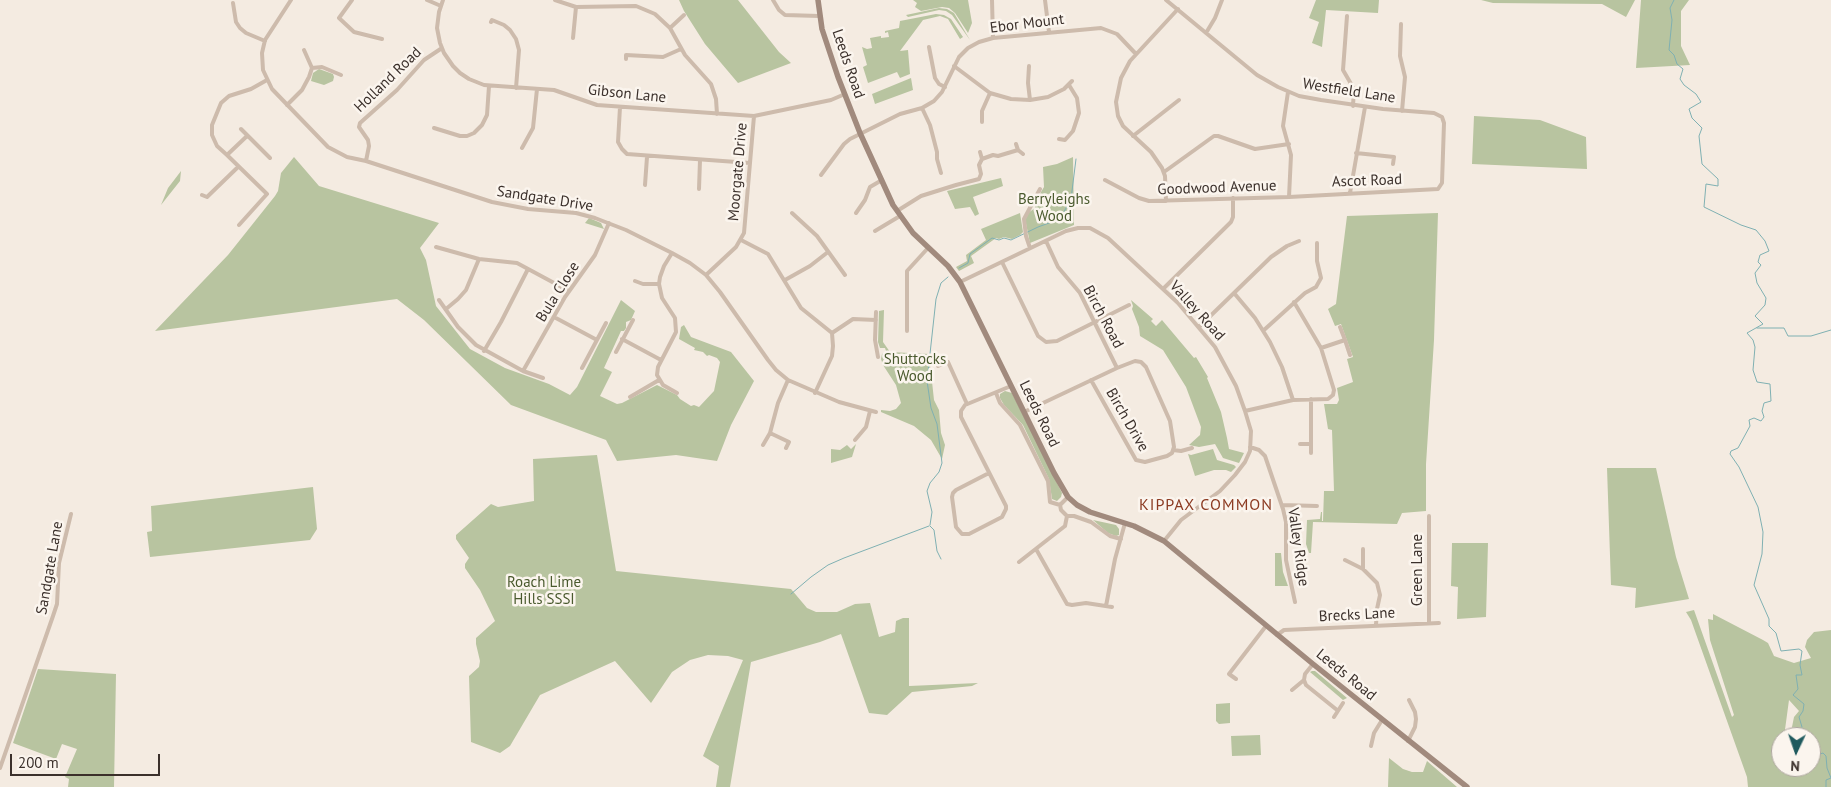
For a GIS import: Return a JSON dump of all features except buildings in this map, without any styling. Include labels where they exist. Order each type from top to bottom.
[{"type":"main road","name":"Leeds Road","points":[[818,0],[819,16],[825,41],[860,133],[898,214],[912,233],[948,266],[960,282],[1054,473],[1068,497],[1077,505],[1090,512],[1149,532],[1164,541],[1277,635],[1467,787]]},
{"type":"street","name":"Sandgate Drive","points":[[291,0],[265,41],[262,61],[267,80],[272,89],[328,147],[341,155],[366,160],[492,202],[528,209],[576,213],[609,223],[672,253],[706,275],[772,365],[788,380],[839,402],[876,412]]},
{"type":"street","points":[[352,0],[339,18],[354,32],[382,38]]},
{"type":"street","points":[[427,0],[441,6]]},
{"type":"street","name":"Gibson Lane","points":[[443,0],[437,28],[442,48],[449,62],[460,73],[474,82],[489,86],[559,92],[591,104],[754,116],[831,100],[845,94]]},
{"type":"street","points":[[555,0],[576,7],[636,6],[655,14],[670,28],[681,48],[713,88],[717,114]]},
{"type":"street","points":[[596,0],[596,7]]},
{"type":"street","points":[[636,6],[637,0]]},
{"type":"street","points":[[773,0],[779,10],[786,14],[819,16]]},
{"type":"street","points":[[992,0],[993,38]]},
{"type":"street","points":[[1045,0],[1049,32]]},
{"type":"street","name":"Westfield Lane","points":[[1166,0],[1178,8],[1256,75],[1288,92],[1353,106],[1434,112],[1440,115],[1444,123],[1442,183]]},
{"type":"street","points":[[1206,33],[1215,18],[1222,0]]},
{"type":"street","points":[[233,2],[236,22],[240,28],[246,33],[265,41]]},
{"type":"street","points":[[573,38],[576,7]]},
{"type":"street","points":[[1166,201],[1164,172],[1151,152],[1121,123],[1116,102],[1121,78],[1136,54],[1178,8]]},
{"type":"street","points":[[670,28],[684,15]]},
{"type":"street","points":[[1347,16],[1343,70],[1354,89],[1353,106]]},
{"type":"street","points":[[491,22],[492,20],[504,25],[516,39],[519,50],[516,88]]},
{"type":"street","points":[[1401,24],[1401,60],[1405,77],[1402,111]]},
{"type":"street","name":"Ebor Mount","points":[[821,175],[844,144],[860,133],[900,114],[922,108],[934,102],[945,87],[959,57],[968,48],[979,42],[993,38],[1105,28],[1117,34],[1136,54]]},
{"type":"street","points":[[929,47],[935,78],[939,84],[945,87]]},
{"type":"street","name":"Holland Road","points":[[366,160],[369,146],[368,140],[359,127],[360,123],[397,90],[424,60],[442,48]]},
{"type":"street","points":[[626,59],[626,55],[663,57],[681,48]]},
{"type":"street","points":[[287,105],[304,87],[312,68],[304,50]]},
{"type":"street","points":[[954,66],[990,93],[1011,99],[1030,100],[1054,95],[1071,83],[1077,98],[1079,113],[1073,131],[1065,140],[1059,139]]},
{"type":"street","points":[[1029,66],[1030,100]]},
{"type":"street","points":[[312,68],[322,68],[341,75]]},
{"type":"street","points":[[239,225],[268,194],[217,146],[212,136],[212,125],[223,100],[229,96],[251,89],[267,80]]},
{"type":"street","points":[[434,128],[460,136],[474,133],[482,125],[487,115],[489,86]]},
{"type":"street","points":[[522,148],[533,128],[537,89]]},
{"type":"street","name":"Goodwood Avenue","points":[[1105,180],[1142,200],[1289,197],[1291,155],[1283,126],[1288,92]]},
{"type":"street","points":[[982,122],[982,111],[990,93]]},
{"type":"street","points":[[1133,136],[1179,100]]},
{"type":"street","points":[[620,107],[618,138],[620,146],[627,154],[647,157],[750,163]]},
{"type":"street","points":[[1350,193],[1364,107]]},
{"type":"street","points":[[922,108],[930,125],[941,173]]},
{"type":"street","name":"Moorgate Drive","points":[[706,275],[736,247],[746,225],[754,116]]},
{"type":"street","points":[[241,129],[270,158]]},
{"type":"street","points":[[227,156],[247,136]]},
{"type":"street","points":[[1164,172],[1214,136],[1255,149],[1288,144]]},
{"type":"street","points":[[1016,144],[1018,150],[1023,154]]},
{"type":"street","points":[[982,159],[1018,150]]},
{"type":"street","points":[[875,231],[921,196],[956,184],[979,179],[982,174],[979,165],[982,159],[980,152]]},
{"type":"street","points":[[1356,153],[1394,157],[1393,164]]},
{"type":"street","points":[[646,185],[647,157]]},
{"type":"street","points":[[699,189],[700,160]]},
{"type":"street","points":[[202,195],[207,200],[238,167]]},
{"type":"street","points":[[856,213],[870,187],[882,180]]},
{"type":"street","name":"Ascot Road","points":[[1289,197],[1435,190],[1440,188],[1442,183]]},
{"type":"street","points":[[1030,248],[1024,219],[1040,189]]},
{"type":"street","points":[[1163,289],[1231,222],[1234,214],[1233,198]]},
{"type":"street","points":[[854,204],[860,207]]},
{"type":"street","points":[[792,213],[817,236],[845,275]]},
{"type":"street","name":"Bula Close","points":[[523,371],[569,291],[595,255],[609,223]]},
{"type":"street","name":"Valley Road","points":[[960,282],[1046,240],[1074,228],[1086,228],[1098,231],[1108,238],[1163,289],[1199,326],[1215,347],[1236,386],[1251,431],[1250,447],[1245,462],[1220,491],[1182,520],[1164,541]]},
{"type":"street","points":[[740,240],[768,254],[804,312],[832,333],[834,346],[832,356],[815,393]]},
{"type":"street","name":"Birch Road","points":[[1024,412],[1117,368],[1080,293],[1058,267],[1046,240]]},
{"type":"street","points":[[1199,326],[1271,257],[1287,246],[1299,241]]},
{"type":"street","points":[[1264,330],[1294,302],[1316,287],[1321,278],[1317,261],[1317,243]]},
{"type":"street","points":[[436,247],[479,260],[513,262],[528,268],[569,291]]},
{"type":"street","points":[[907,330],[907,271],[928,248]]},
{"type":"street","points":[[785,280],[810,266],[828,252]]},
{"type":"street","points":[[672,253],[664,266],[659,284],[662,298],[675,318],[676,332],[657,371],[658,380],[663,385],[677,392]]},
{"type":"street","points":[[446,309],[466,290],[479,260]]},
{"type":"street","points":[[1002,262],[1038,336],[1046,342],[1057,341],[1130,305]]},
{"type":"street","points":[[484,351],[502,322],[512,297],[528,268]]},
{"type":"street","points":[[635,281],[643,284],[659,284]]},
{"type":"street","points":[[1234,293],[1264,330],[1282,367],[1293,400]]},
{"type":"street","points":[[439,300],[462,332],[484,351],[523,371],[543,378]]},
{"type":"street","points":[[1245,410],[1293,400],[1328,398],[1333,395],[1334,390],[1321,348],[1294,302]]},
{"type":"street","points":[[876,312],[875,340],[878,357]]},
{"type":"street","points":[[554,317],[597,340]]},
{"type":"street","points":[[832,333],[853,319],[876,320]]},
{"type":"street","points":[[616,352],[633,320]]},
{"type":"street","points":[[582,368],[606,323]]},
{"type":"street","points":[[1340,326],[1350,355]]},
{"type":"street","points":[[622,339],[661,360]]},
{"type":"street","points":[[1321,348],[1345,340]]},
{"type":"street","name":"Birch Drive","points":[[1091,380],[1136,460],[1145,462],[1167,456],[1173,450],[1174,444],[1169,416],[1146,367],[1141,362],[1135,361],[1117,368]]},
{"type":"street","points":[[938,366],[948,362],[967,404]]},
{"type":"street","points":[[630,397],[658,380]]},
{"type":"street","points":[[763,445],[770,432],[778,403],[788,380]]},
{"type":"street","points":[[989,473],[953,493],[956,527],[962,534],[969,534],[1002,517],[1006,512],[1006,506],[961,417],[961,411],[967,404],[1011,386]]},
{"type":"street","name":"Leeds Road","points":[[996,393],[1000,403],[1020,425],[1048,481],[1050,502],[1054,505],[1060,505]]},
{"type":"street","points":[[1311,399],[1311,453]]},
{"type":"street","points":[[855,440],[866,427],[870,410]]},
{"type":"street","points":[[770,432],[789,442],[786,448]]},
{"type":"street","points":[[1300,444],[1311,444]]},
{"type":"street","name":"Valley Ridge","points":[[1250,447],[1259,450],[1265,456],[1282,505],[1286,522],[1286,560],[1295,602]]},
{"type":"street","points":[[1173,450],[1181,452],[1192,448]]},
{"type":"street","points":[[1068,497],[1060,505],[1061,510],[1067,516],[1074,516],[1091,522],[1110,536],[1120,539]]},
{"type":"street","points":[[1282,505],[1317,506]]},
{"type":"street","name":"Sandgate Lane","points":[[0,768],[54,616],[57,604],[59,563],[71,514]]},
{"type":"street","points":[[1020,562],[1063,528],[1067,516]]},
{"type":"street","name":"Green Lane","points":[[1429,516],[1429,623]]},
{"type":"street","points":[[1106,606],[1115,559],[1125,523]]},
{"type":"street","points":[[1036,549],[1067,604],[1086,603],[1112,607]]},
{"type":"street","points":[[1363,549],[1363,570]]},
{"type":"street","points":[[1345,560],[1363,570],[1375,580],[1379,587],[1376,626]]},
{"type":"street","name":"Brecks Lane","points":[[1277,635],[1284,630],[1439,622]]},
{"type":"street","points":[[1236,679],[1229,674],[1266,626]]},
{"type":"street","points":[[1313,664],[1304,674],[1306,686],[1338,710]]},
{"type":"street","points":[[1292,690],[1304,680]]},
{"type":"street","points":[[1408,741],[1415,727],[1416,720],[1415,712],[1409,700]]},
{"type":"street","points":[[1334,717],[1343,703]]},
{"type":"street","name":"Leeds Road","points":[[1371,746],[1374,733],[1382,720]]},
{"type":"green space","points":[[679,0],[738,0],[779,52],[791,63],[738,83],[705,44]]},
{"type":"green space","points":[[913,0],[968,0],[972,23],[968,33],[955,13],[949,8],[942,7],[921,11],[915,7],[917,3]]},
{"type":"green space","points":[[1316,0],[1379,0],[1378,13],[1326,10],[1322,47],[1312,43],[1319,22],[1309,18]]},
{"type":"green space","points":[[1481,0],[1635,0],[1626,17],[1602,4],[1493,3]]},
{"type":"green space","points":[[1641,0],[1689,0],[1681,11],[1681,46],[1690,65],[1636,68]]},
{"type":"green space","points":[[939,8],[947,9],[954,13],[970,40],[952,15],[946,11],[939,10],[908,17],[906,15]]},
{"type":"green space","points":[[936,14],[944,15],[951,19],[963,37],[960,39],[948,19],[940,16],[923,20],[900,51],[908,50],[910,74],[900,78],[897,72],[868,83],[863,67],[867,65],[862,47],[872,48],[870,38],[889,37],[888,32],[885,33],[885,31],[899,28],[900,21]]},
{"type":"green space","points":[[319,69],[333,74],[333,81],[324,85],[311,81],[313,73]]},
{"type":"green space","points":[[911,78],[913,90],[875,104],[872,94]]},
{"type":"green space","points":[[1474,116],[1540,120],[1586,137],[1587,169],[1472,164]]},
{"type":"green space","points":[[294,157],[319,186],[439,223],[420,248],[426,260],[436,306],[470,349],[505,368],[549,384],[570,395],[577,387],[621,300],[635,311],[631,320],[626,322],[624,331],[621,331],[604,368],[612,372],[600,396],[617,404],[657,385],[677,395],[691,406],[699,407],[714,391],[720,362],[717,358],[694,350],[695,348],[679,339],[681,327],[684,325],[691,337],[731,352],[754,381],[731,425],[717,461],[676,455],[617,461],[606,440],[511,405],[424,320],[397,299],[155,331],[228,255],[275,196],[278,191],[281,173]]},
{"type":"green space","name":"Berryleighs Wood","points":[[1073,157],[1074,225],[1030,243],[1025,219],[1028,213],[1035,208],[1035,202],[1044,187],[1043,167],[1057,164]]},
{"type":"green space","points":[[181,171],[180,181],[161,205],[168,188]]},
{"type":"green space","points":[[1001,178],[1003,186],[973,197],[979,214],[975,216],[970,207],[955,209],[947,191]]},
{"type":"green space","points":[[1020,213],[1023,232],[1020,235],[1012,239],[996,238],[971,256],[974,263],[959,271],[956,267],[967,261],[966,255],[986,240],[981,229]]},
{"type":"green space","points":[[1438,213],[1434,340],[1426,464],[1426,511],[1402,513],[1397,524],[1313,522],[1311,553],[1309,553],[1306,544],[1307,520],[1320,519],[1322,512],[1323,521],[1324,491],[1334,491],[1332,430],[1328,429],[1324,404],[1337,404],[1339,400],[1337,388],[1353,382],[1347,359],[1353,357],[1341,324],[1335,326],[1328,309],[1336,304],[1347,216]]},
{"type":"green space","points":[[589,218],[601,223],[604,229],[585,223]]},
{"type":"green space","points":[[1131,300],[1153,319],[1151,321],[1156,326],[1162,320],[1194,358],[1196,357],[1208,377],[1221,412],[1229,449],[1244,453],[1239,463],[1223,458],[1215,444],[1199,447],[1189,445],[1200,435],[1201,427],[1186,387],[1163,350],[1140,336]]},
{"type":"green space","name":"Shuttocks Wood","points":[[884,310],[883,342],[890,352],[929,354],[934,400],[939,410],[941,433],[945,445],[942,459],[931,440],[914,426],[881,412],[881,410],[890,411],[896,409],[901,403],[896,385],[881,359],[882,354],[886,351],[885,348],[880,348],[878,342],[879,311]]},
{"type":"green space","points":[[1005,391],[1012,393],[1062,493],[1057,501],[1052,499],[1049,479],[1023,425],[1000,398],[1000,394]]},
{"type":"green space","points":[[856,444],[852,457],[831,463],[831,449],[840,450],[847,445],[851,449]]},
{"type":"green space","points":[[1213,449],[1217,460],[1236,467],[1231,472],[1214,470],[1195,476],[1188,454],[1191,455]]},
{"type":"green space","name":"Roach Lime Hills SSSI","points":[[597,455],[616,571],[791,589],[807,608],[816,612],[837,612],[855,604],[870,603],[879,637],[895,632],[896,621],[909,618],[909,686],[978,683],[972,686],[912,692],[887,715],[869,713],[841,634],[751,662],[730,787],[716,787],[719,766],[703,756],[743,660],[728,656],[708,655],[690,660],[672,672],[651,703],[615,661],[540,695],[510,746],[500,753],[471,742],[469,676],[479,667],[480,661],[476,638],[495,621],[480,590],[465,568],[469,558],[456,539],[456,535],[491,504],[498,507],[534,501],[533,459]]},
{"type":"green space","points":[[1607,468],[1656,468],[1676,557],[1689,599],[1635,608],[1636,588],[1611,585]]},
{"type":"green space","points":[[313,487],[317,529],[310,540],[150,557],[147,532],[152,531],[151,506]]},
{"type":"green space","points":[[1093,520],[1116,525],[1119,529],[1119,535],[1116,536],[1108,533]]},
{"type":"green space","points":[[1452,543],[1488,543],[1486,617],[1457,619],[1458,587],[1451,586]]},
{"type":"green space","points":[[1275,553],[1281,553],[1283,572],[1288,586],[1275,586]]},
{"type":"green space","points":[[1694,610],[1732,717],[1734,715],[1710,640],[1708,619],[1713,620],[1713,614],[1768,643],[1774,656],[1794,663],[1811,658],[1805,647],[1807,640],[1814,632],[1831,630],[1831,787],[1748,787],[1747,777],[1691,620],[1686,612]]},
{"type":"green space","points":[[38,669],[116,674],[114,787],[68,787],[69,779],[65,777],[77,749],[62,744],[56,759],[13,743]]},
{"type":"green space","points":[[1315,671],[1347,698],[1343,700],[1310,672]]},
{"type":"green space","points":[[1230,703],[1230,723],[1219,724],[1216,721],[1216,704]]},
{"type":"green space","points":[[1260,735],[1261,755],[1232,756],[1231,736]]},
{"type":"green space","points":[[1389,758],[1403,769],[1412,772],[1423,772],[1427,761],[1457,787],[1388,787]]},
{"type":"waterway","points":[[1674,0],[1670,8],[1672,20],[1669,50],[1674,55],[1677,64],[1683,69],[1680,79],[1684,85],[1696,94],[1701,102],[1689,109],[1692,118],[1702,128],[1699,136],[1702,164],[1718,179],[1718,186],[1706,184],[1704,207],[1756,230],[1765,241],[1769,251],[1760,255],[1758,262],[1761,265],[1755,273],[1757,283],[1766,298],[1765,305],[1755,316],[1763,324],[1747,333],[1753,340],[1755,347],[1753,370],[1757,382],[1770,384],[1771,401],[1764,403],[1762,411],[1764,417],[1761,421],[1754,418],[1749,420],[1750,426],[1738,448],[1731,451],[1730,454],[1739,467],[1758,507],[1763,532],[1762,554],[1754,585],[1769,619],[1769,626],[1776,633],[1781,651],[1799,649],[1802,651],[1800,665],[1802,675],[1796,675],[1798,689],[1793,695],[1804,704],[1803,711],[1799,717],[1802,727]]},
{"type":"waterway","points":[[959,268],[968,263],[970,254],[992,238],[1011,240],[1060,219],[1071,199],[1076,159]]},
{"type":"waterway","points":[[930,525],[932,512],[927,491],[930,483],[939,472],[942,463],[937,424],[931,408],[927,381],[936,299],[941,283],[948,277]]},
{"type":"waterway","points":[[1757,328],[1784,328],[1788,336],[1811,336],[1831,330]]},
{"type":"waterway","points":[[791,594],[828,565],[929,526]]},
{"type":"waterway","points":[[930,526],[934,530],[937,551],[941,559]]},
{"type":"waterway","points":[[1821,754],[1826,756],[1827,768],[1831,778],[1826,780],[1826,787]]},
{"type":"district","name":"KIPPAX COMMON","points":[[1206,505]]}]
